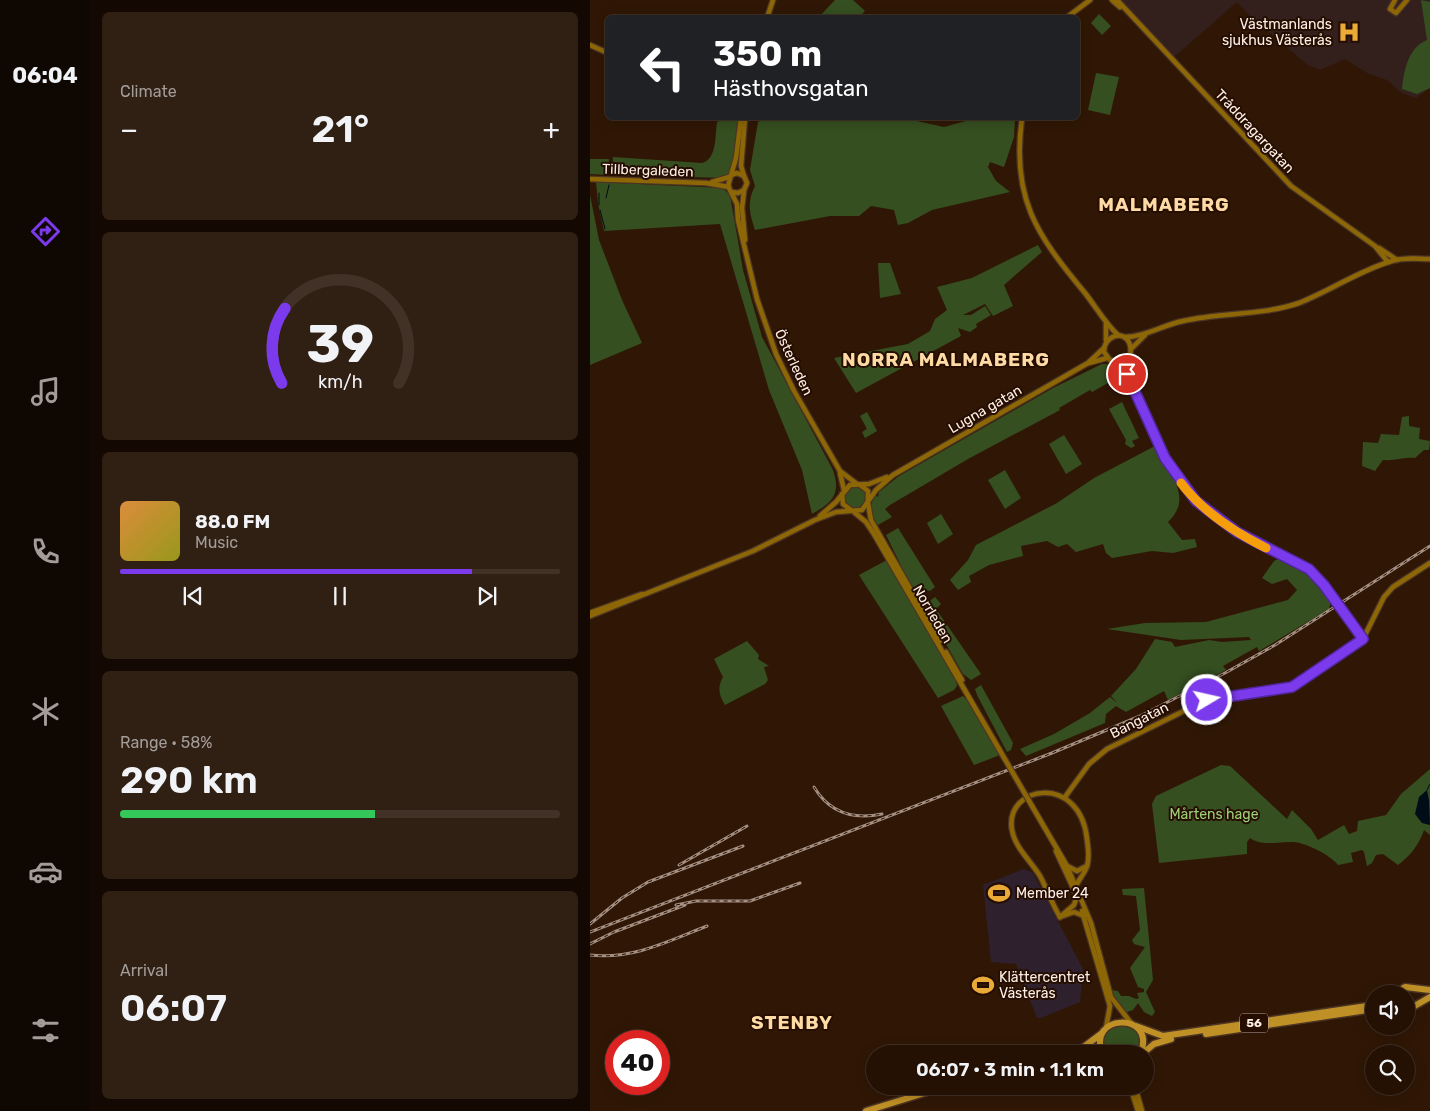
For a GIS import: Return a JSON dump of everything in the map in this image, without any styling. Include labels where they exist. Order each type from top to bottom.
[{"type":"highway","points":[[1415,988],[1430,990]]},
{"type":"highway","points":[[1415,990],[1418,994],[1418,1005]]},
{"type":"highway","points":[[1415,1006],[1430,997]]},
{"type":"highway","name":"56","points":[[1133,1025],[1163,1036],[1365,1006]]},
{"type":"highway","name":"56","points":[[1153,1045],[1166,1040],[1365,1010]]},
{"type":"highway","points":[[1086,1045],[1104,1030],[1120,1022],[1133,1025]]},
{"type":"highway","name":"56","points":[[1133,1025],[1144,1040],[1143,1045]]},
{"type":"highway","points":[[1101,1045],[1104,1030]]},
{"type":"highway","points":[[866,1111],[918,1095]]},
{"type":"main road","points":[[767,15],[773,0]]},
{"type":"main road","points":[[1070,15],[1090,0]]},
{"type":"main road","name":"Tråddragargatan","points":[[1112,0],[1130,16]]},
{"type":"main road","name":"Tråddragargatan","points":[[1117,0],[1291,186],[1397,260]]},
{"type":"main road","points":[[1395,0],[1390,7],[1394,13],[1398,12],[1407,0]]},
{"type":"main road","points":[[590,46],[605,52]]},
{"type":"main road","points":[[741,120],[736,158],[730,176],[730,190],[738,193],[744,190],[747,183],[741,166],[745,120]]},
{"type":"main road","points":[[1022,120],[1019,153],[1020,175],[1029,212],[1049,250],[1105,322],[1118,335],[1124,337],[1129,342],[1131,349]]},
{"type":"main road","points":[[730,176],[738,173],[744,176]]},
{"type":"main road","name":"Tillbergaleden","points":[[706,183],[730,176]]},
{"type":"main road","name":"Tillbergaleden","points":[[590,179],[706,183],[730,190]]},
{"type":"main road","name":"Österleden","points":[[730,190],[757,299],[776,354],[794,391],[840,471],[843,491]]},
{"type":"main road","name":"Österleden","points":[[744,190],[742,208],[747,254]]},
{"type":"main road","name":"Tråddragargatan","points":[[1375,246],[1388,262]]},
{"type":"main road","points":[[1124,337],[1148,333],[1183,321],[1208,316],[1256,313],[1292,305],[1388,262],[1430,259]]},
{"type":"main road","points":[[1105,322],[1106,342],[1104,348],[1108,358],[1127,374],[1165,458],[1196,501],[1213,516],[1242,535],[1309,569],[1324,585],[1363,639]]},
{"type":"main road","points":[[1127,374],[1131,349],[1148,333]]},
{"type":"main road","points":[[1106,342],[1111,337],[1118,335]]},
{"type":"main road","name":"Lugna gatan","points":[[858,484],[873,483],[893,475],[1088,363],[1104,348]]},
{"type":"main road","points":[[1113,362],[1120,362],[1129,356]]},
{"type":"main road","name":"Lugna gatan","points":[[1088,363],[1108,358]]},
{"type":"main road","name":"Österleden","points":[[840,471],[858,484]]},
{"type":"main road","name":"Lugna gatan","points":[[868,503],[876,490],[893,475]]},
{"type":"main road","points":[[590,616],[753,551],[815,520],[836,512],[862,510],[868,503],[868,492],[858,484],[850,485],[829,509],[815,520]]},
{"type":"main road","points":[[843,491],[843,504],[852,511]]},
{"type":"main road","name":"Norrleden","points":[[868,503],[874,526],[971,696],[989,732]]},
{"type":"main road","name":"Norrleden","points":[[852,511],[866,522],[874,534],[1067,866],[1093,930],[1111,997],[1133,1025]]},
{"type":"main road","name":"Bangatan","points":[[1065,797],[1089,764],[1107,749],[1202,701],[1292,687],[1363,639],[1384,596],[1393,587],[1430,563]]},
{"type":"main road","points":[[590,612],[643,594]]},
{"type":"main road","points":[[1060,917],[1040,877],[1016,843],[1012,830],[1012,822],[1017,808],[1025,799],[1036,794],[1049,792],[1065,797],[1077,811],[1085,828],[1088,865],[1076,886]]},
{"type":"main road","name":"Norrleden","points":[[1048,832],[1077,896],[1110,1006],[1104,1030]]},
{"type":"main road","points":[[1067,866],[1077,871],[1088,865]]},
{"type":"main road","points":[[1060,917],[1074,906],[1077,896]]},
{"type":"main road","points":[[1060,917],[1074,912],[1084,916]]},
{"type":"main road","points":[[1134,1095],[1142,1111]]},
{"type":"main road","points":[[1136,1095],[1138,1111]]},
{"type":"shaded area","name":"Västmanlands sjukhus Västerås","points":[[1120,0],[1430,0],[1430,88],[1416,98],[1402,93],[1387,80],[1369,74],[1345,59],[1320,70],[1308,65],[1248,14],[1237,2],[1174,57]]},
{"type":"shaded area","points":[[1427,790],[1430,825],[1422,823],[1415,814],[1419,797]]},
{"type":"shaded area","points":[[1024,869],[1033,873],[1083,969],[1080,1002],[1041,1018],[1037,1018],[1016,964],[991,962],[983,885]]},
{"type":"green space","points":[[835,0],[853,0],[865,11],[861,15],[821,15]]},
{"type":"green space","points":[[1421,0],[1430,2],[1430,88],[1417,94],[1402,89],[1404,74],[1411,54],[1415,48],[1427,40]]},
{"type":"green space","points":[[1099,14],[1111,26],[1102,35],[1091,23]]},
{"type":"green space","points":[[1096,73],[1119,77],[1110,115],[1088,110]]},
{"type":"green space","points":[[722,120],[738,120],[733,168],[727,178],[612,175],[613,157],[702,163],[707,161],[713,152],[717,122]]},
{"type":"green space","points":[[762,120],[912,120],[944,127],[970,120],[1015,120],[1014,137],[1004,167],[990,162],[988,167],[996,181],[1010,192],[932,210],[908,223],[898,225],[894,210],[871,206],[859,216],[830,216],[755,230],[750,207],[755,186],[750,170],[758,122]]},
{"type":"green space","points":[[590,159],[609,159],[608,175],[590,174]]},
{"type":"green space","points":[[596,182],[723,188],[730,195],[743,270],[762,337],[833,470],[836,485],[835,491],[830,501],[819,510],[812,514],[802,470],[769,390],[720,224],[604,231]]},
{"type":"green space","points":[[590,195],[599,240],[622,300],[642,343],[590,365]]},
{"type":"green space","points":[[1038,245],[1042,252],[1004,285],[1013,306],[993,316],[985,304],[963,315],[971,315],[985,306],[991,315],[976,324],[977,327],[970,332],[958,328],[961,336],[856,393],[834,358],[908,344],[930,331],[935,319],[947,310],[937,287],[972,278]]},
{"type":"green space","points":[[878,263],[890,263],[901,294],[880,298]]},
{"type":"green space","points":[[1102,364],[1111,365],[1122,371],[1126,382],[1118,386],[1115,379],[1092,392],[1090,390],[1059,408],[1060,410],[968,459],[890,505],[885,509],[892,517],[878,525],[872,519],[870,511],[875,495],[878,497],[879,492],[899,476],[1053,388]]},
{"type":"green space","points":[[1122,402],[1139,438],[1132,441],[1135,446],[1131,448],[1125,444],[1126,440],[1109,409]]},
{"type":"green space","points":[[867,412],[877,431],[865,438],[862,432],[867,429],[860,416]]},
{"type":"green space","points":[[1409,416],[1409,426],[1420,428],[1419,439],[1430,441],[1429,450],[1424,450],[1415,458],[1383,460],[1375,471],[1362,466],[1363,442],[1378,443],[1381,434],[1399,435],[1402,417]]},
{"type":"green space","points":[[1064,435],[1082,464],[1066,474],[1049,444]]},
{"type":"green space","points":[[1155,446],[1172,474],[1179,493],[1176,513],[1168,522],[1182,540],[1195,539],[1197,547],[1173,553],[1152,551],[1112,558],[1106,553],[1103,544],[1076,552],[1067,544],[1058,547],[1047,541],[1021,546],[1023,556],[989,565],[969,576],[971,582],[958,590],[950,580],[968,560],[976,545],[1057,503],[1094,478]]},
{"type":"green space","points":[[1005,470],[1021,498],[1005,509],[988,480]]},
{"type":"green space","points":[[855,486],[863,490],[867,498],[863,506],[855,510],[847,506],[843,498],[847,490]]},
{"type":"green space","points":[[941,514],[953,534],[938,544],[927,523]]},
{"type":"green space","points":[[898,528],[935,587],[930,591],[911,586],[886,535]]},
{"type":"green space","points":[[1280,558],[1303,571],[1320,586],[1331,601],[1329,609],[1259,651],[1257,647],[1223,666],[1226,670],[1168,700],[1164,691],[1126,712],[1116,706],[1106,714],[1105,723],[1026,756],[1020,749],[1054,734],[1090,713],[1110,697],[1117,703],[1111,696],[1136,669],[1155,639],[1172,642],[1175,647],[1209,640],[1222,642],[1251,640],[1249,637],[1181,640],[1107,629],[1145,623],[1206,622],[1288,600],[1297,590],[1287,579],[1272,584],[1262,578],[1274,561]]},
{"type":"green space","points":[[887,560],[956,681],[957,686],[954,690],[938,698],[859,575]]},
{"type":"green space","points":[[935,597],[941,604],[936,609],[981,674],[971,680],[963,674],[924,605]]},
{"type":"green space","points":[[747,641],[759,655],[758,659],[769,666],[764,667],[768,680],[765,684],[725,705],[720,691],[723,677],[714,659]]},
{"type":"green space","points":[[981,685],[1013,743],[1011,750],[1007,752],[977,695],[975,689]]},
{"type":"green space","points":[[963,696],[1000,755],[974,765],[941,706]]},
{"type":"green space","name":"Mårtens hage","points":[[1221,765],[1230,766],[1287,819],[1292,810],[1311,829],[1318,840],[1344,825],[1349,834],[1357,831],[1358,821],[1386,815],[1401,794],[1430,769],[1430,835],[1424,830],[1414,850],[1398,865],[1383,854],[1376,855],[1372,863],[1367,866],[1362,850],[1351,853],[1353,862],[1338,865],[1324,853],[1304,844],[1293,842],[1265,843],[1250,838],[1247,842],[1247,854],[1159,863],[1152,804],[1156,796]]},
{"type":"green space","points":[[1144,888],[1153,980],[1146,992],[1155,1012],[1152,1016],[1144,1012],[1138,1003],[1133,1010],[1124,1013],[1116,1004],[1111,990],[1118,991],[1121,996],[1129,996],[1136,999],[1139,998],[1137,993],[1144,992],[1144,989],[1138,987],[1130,968],[1145,947],[1134,944],[1132,940],[1140,930],[1136,896],[1123,895],[1122,889]]},
{"type":"green space","points":[[1127,1024],[1138,1036],[1140,1045],[1103,1045],[1102,1041],[1106,1032]]},
{"type":"waterway","points":[[606,198],[609,185]]},
{"type":"waterway","points":[[599,193],[599,205]]},
{"type":"waterway","points":[[600,210],[605,229]]},
{"type":"waterway","points":[[1427,790],[1430,784]]},
{"type":"railway","points":[[590,932],[1052,753],[1140,716],[1225,673],[1275,645],[1430,546]]},
{"type":"railway","points":[[814,787],[827,803],[843,812],[861,816],[882,814]]},
{"type":"railway","points":[[679,865],[747,826]]},
{"type":"railway","points":[[590,924],[622,898],[648,882],[743,846]]},
{"type":"railway","points":[[676,905],[696,901],[750,901],[800,883]]},
{"type":"railway","points":[[590,944],[614,932],[685,905]]},
{"type":"railway","points":[[590,955],[606,956],[635,952],[707,926]]},
{"type":"slow traffic","points":[[1181,483],[1196,501],[1213,516],[1266,548]]},
{"type":"place","name":"Västmanlands sjukhus Västerås","points":[[1349,32]]},
{"type":"place","name":"Member 24","points":[[999,893]]},
{"type":"place","name":"Klättercentret Västerås","points":[[983,985]]},
{"type":"district","name":"MALMABERG","points":[[1164,204]]},
{"type":"district","name":"NORRA MALMABERG","points":[[946,359]]},
{"type":"district","name":"STENBY","points":[[792,1022]]},
{"type":"route","points":[[1127,374],[1165,458],[1182,485],[1196,501],[1213,516],[1237,532],[1309,569],[1318,577],[1363,639],[1292,687],[1207,700]]}]
